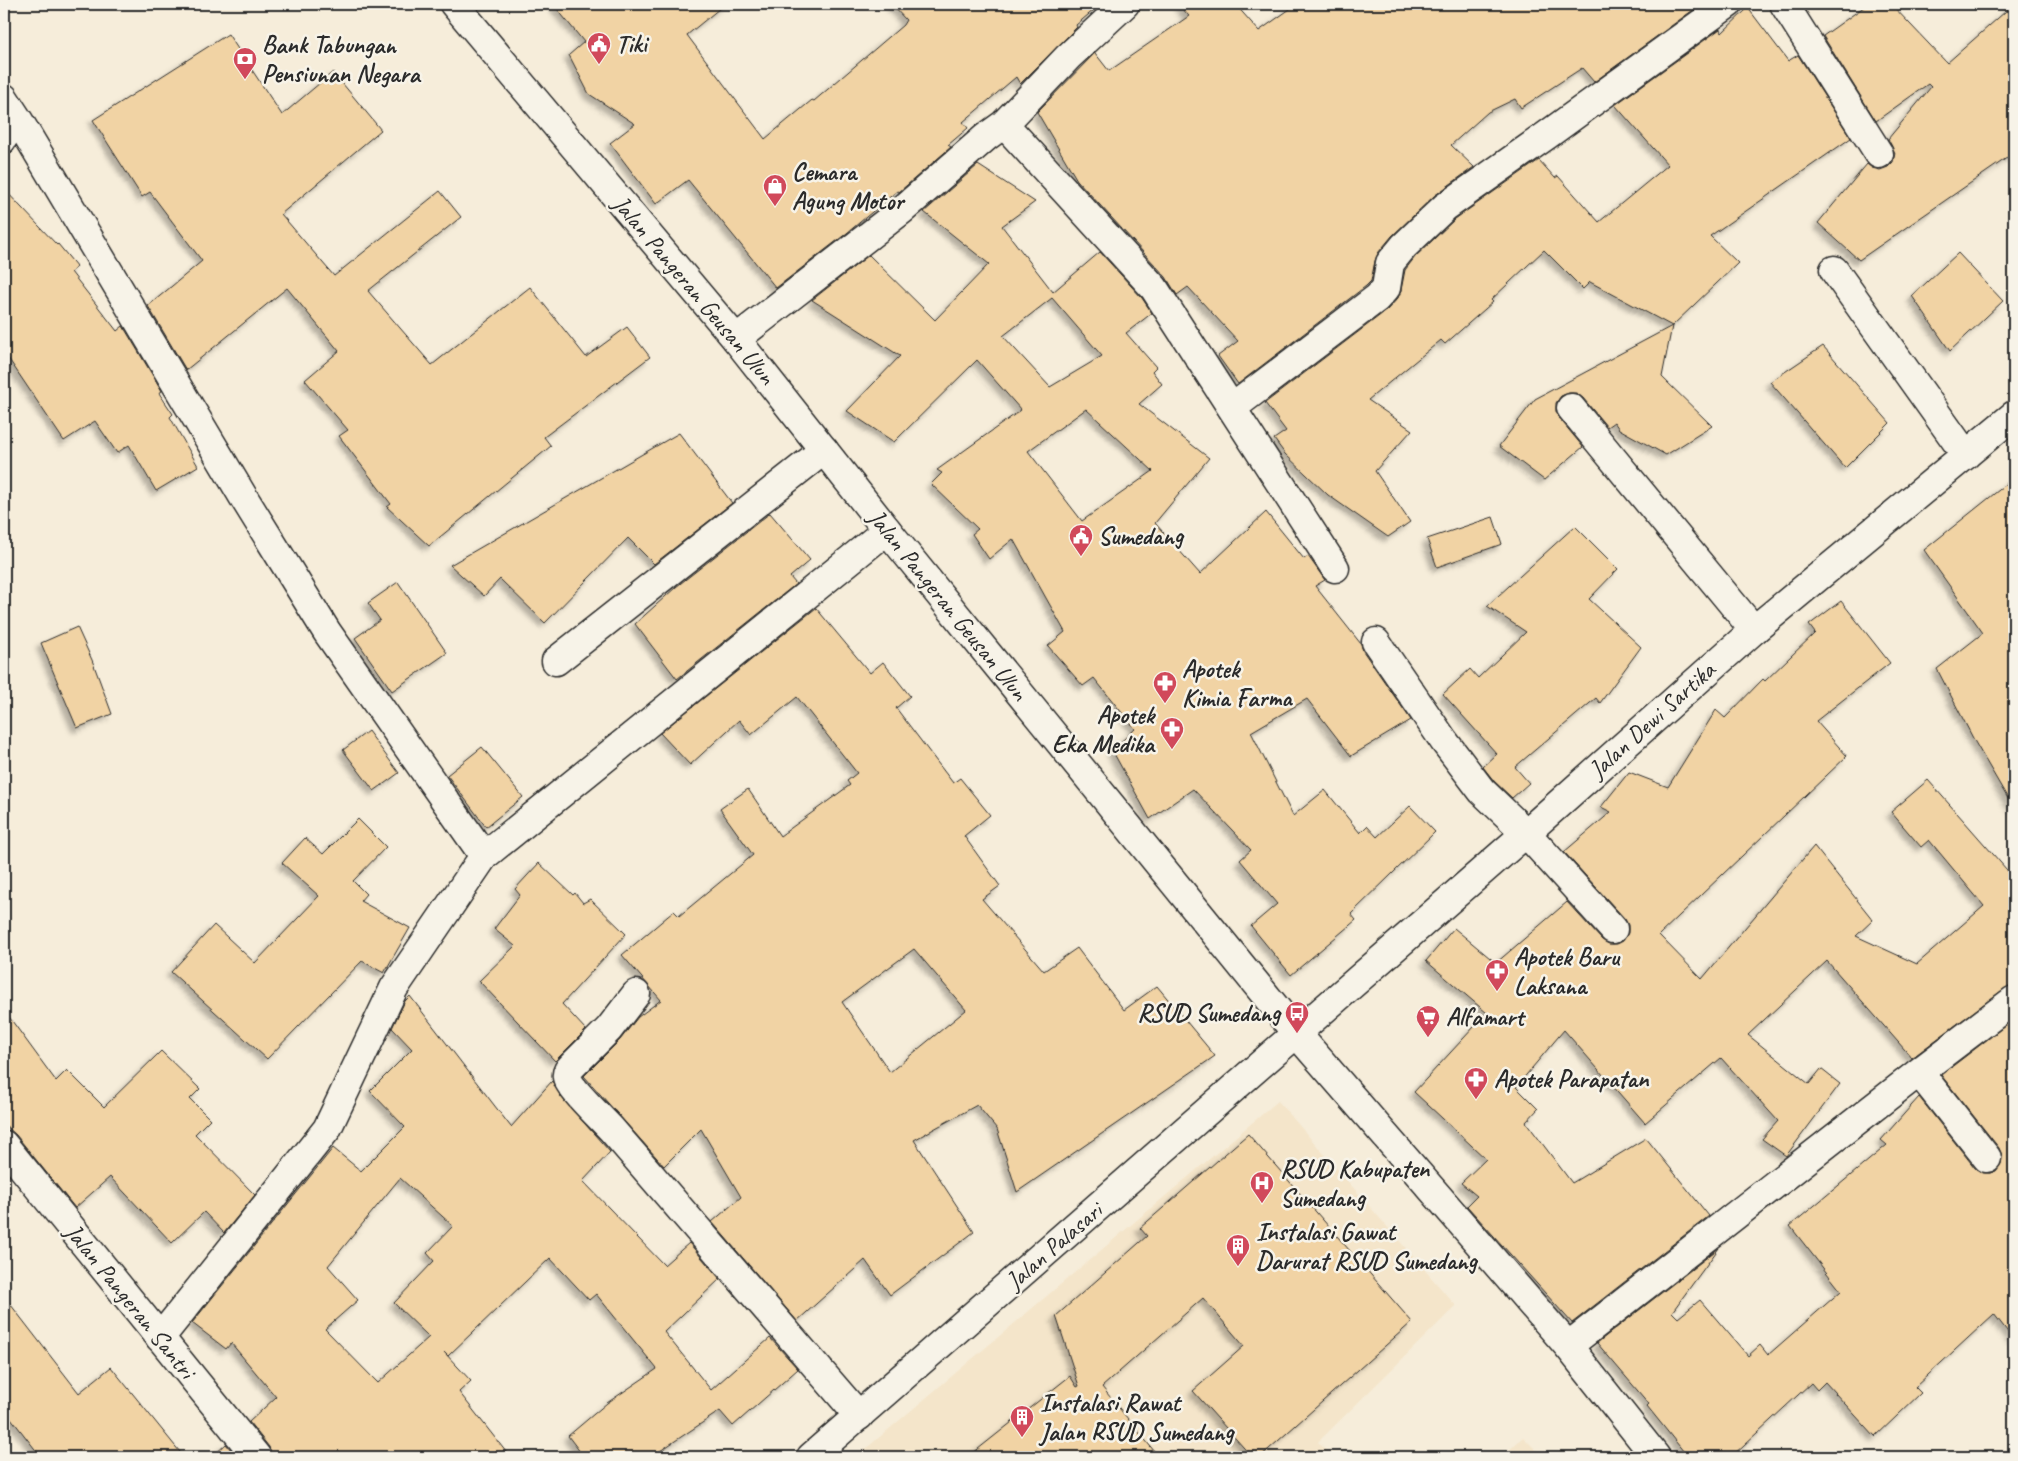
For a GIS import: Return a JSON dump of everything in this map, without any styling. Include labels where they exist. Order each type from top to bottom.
[{"type":"street","points":[[736,339],[902,210],[986,137],[1004,124],[1068,57],[1124,4]]},
{"type":"street","points":[[1232,408],[1377,298],[1386,288],[1390,263],[1404,246],[1445,207],[1728,4]]},
{"type":"street","points":[[1784,4],[1879,154]]},
{"type":"street","name":"Jalan Pangeran Geusan Ulun","points":[[464,7],[736,339],[887,530],[1297,1034],[1568,1346],[1656,1457]]},
{"type":"street","points":[[4,98],[19,120],[239,490],[327,632],[484,856]]},
{"type":"street","points":[[1004,124],[1154,288],[1335,568]]},
{"type":"street","points":[[1834,270],[1966,455]]},
{"type":"street","points":[[1571,408],[1754,630]]},
{"type":"street","name":"Jalan Dewi Sartika","points":[[1297,1034],[1754,630],[2014,415]]},
{"type":"street","points":[[556,661],[824,450]]},
{"type":"street","points":[[160,1338],[327,1129],[394,988],[484,856],[887,530]]},
{"type":"street","points":[[1376,642],[1444,741],[1482,791],[1526,833],[1613,929]]},
{"type":"street","points":[[636,994],[610,1029],[567,1072],[567,1079],[858,1416]]},
{"type":"street","points":[[1568,1346],[2014,1000]]},
{"type":"street","name":"Jalan Palasari","points":[[811,1457],[1297,1034]]},
{"type":"street","points":[[1919,1072],[1987,1158]]},
{"type":"street","name":"Jalan Pangeran Santri","points":[[4,1145],[257,1457]]},
{"type":"lane","points":[[4,143],[19,120]]},
{"type":"shaded area","name":"RSUD Kabupaten Sumedang","points":[[1278,1101],[1456,1306],[1318,1442],[1332,1457],[856,1457]]},
{"type":"shaded area","points":[[1523,1437],[1543,1457],[1502,1457]]},
{"type":"building","points":[[553,4],[725,4],[687,35],[765,139],[812,100],[814,101],[903,25],[906,20],[891,4],[1101,4],[1076,25],[1077,27],[1020,84],[1016,77],[963,122],[968,128],[948,145],[951,147],[899,192],[897,191],[776,288],[688,180],[656,204],[610,143],[635,124],[589,94],[569,55],[584,42]]},
{"type":"building","points":[[1178,4],[1235,4],[1259,31],[1297,4],[1700,5],[1594,82],[1582,68],[1521,108],[1515,99],[1488,112],[1451,145],[1474,167],[1434,196],[1392,236],[1378,253],[1371,281],[1238,384],[1218,356],[1238,341],[1188,287],[1177,295],[1166,277],[1077,180],[1037,112],[1095,53],[1109,71],[1189,16]]},
{"type":"building","points":[[1868,4],[1891,4],[1947,63],[2014,4],[2014,153],[1859,260],[1818,223],[1867,164],[1872,168],[1880,170],[1888,167],[1893,162],[1895,153],[1888,139],[1931,87],[1928,84],[1876,121],[1823,36]]},
{"type":"building","points":[[1748,8],[1788,61],[1798,55],[1851,138],[1710,236],[1738,263],[1672,326],[1590,282],[1583,289],[1544,250],[1491,300],[1493,302],[1445,344],[1441,340],[1368,400],[1412,430],[1375,471],[1410,522],[1388,537],[1328,495],[1285,454],[1274,439],[1286,431],[1265,403],[1387,310],[1398,298],[1405,270],[1415,257],[1455,219],[1539,160],[1555,178],[1558,176],[1599,222],[1668,165],[1615,105],[1720,29],[1722,33]]},
{"type":"building","points":[[228,34],[282,115],[333,72],[381,130],[281,214],[334,276],[440,191],[461,217],[368,291],[432,365],[530,287],[586,357],[627,327],[650,357],[544,437],[551,446],[429,546],[387,507],[391,504],[339,436],[348,430],[305,380],[339,351],[287,288],[186,370],[148,306],[202,261],[150,192],[142,197],[93,120]]},
{"type":"building","points":[[978,165],[1035,202],[1002,226],[1053,292],[1100,252],[1142,298],[1152,313],[1126,333],[1156,367],[1152,371],[1162,384],[1139,404],[1209,458],[1155,523],[1200,574],[1266,512],[1304,559],[1308,556],[1325,580],[1315,586],[1361,644],[1363,651],[1411,720],[1351,756],[1307,699],[1251,732],[1293,816],[1325,790],[1360,833],[1367,826],[1377,837],[1410,806],[1435,832],[1351,914],[1356,920],[1291,975],[1251,926],[1277,904],[1240,860],[1251,850],[1193,789],[1150,819],[1112,750],[1135,729],[1094,678],[1083,686],[1048,646],[1065,632],[1013,539],[989,559],[972,534],[978,529],[931,484],[942,473],[937,470],[1021,410],[977,360],[894,442],[847,411],[900,356],[812,300],[869,255],[935,320],[989,264],[924,212]],"holes":[[[1052,298],[1102,356],[1050,387],[1003,336]],[[1086,409],[1153,471],[1082,521],[1028,451]]]},
{"type":"building","points":[[4,189],[58,244],[77,267],[71,272],[117,331],[123,326],[162,391],[159,393],[173,414],[170,417],[198,466],[156,491],[129,445],[117,453],[95,421],[64,441],[4,352]]},
{"type":"building","points":[[1958,253],[2003,301],[1950,351],[1912,296]]},
{"type":"building","points":[[1672,326],[1662,377],[1712,426],[1666,455],[1619,429],[1614,422],[1607,427],[1583,398],[1576,393],[1569,393],[1561,396],[1556,403],[1556,411],[1559,418],[1583,447],[1544,480],[1499,446],[1535,399]]},
{"type":"building","points":[[1823,346],[1890,423],[1845,468],[1770,382]]},
{"type":"building","points":[[679,433],[732,503],[654,564],[628,538],[545,623],[500,579],[484,596],[450,565]]},
{"type":"building","points":[[2014,478],[2014,809],[1975,742],[1937,669],[1983,633],[1924,550]]},
{"type":"building","points":[[770,513],[810,560],[790,577],[796,584],[677,679],[635,624],[676,587]]},
{"type":"building","points":[[1493,517],[1502,544],[1437,567],[1427,539]]},
{"type":"building","points":[[1575,526],[1618,569],[1589,599],[1641,647],[1600,703],[1596,698],[1515,767],[1529,783],[1512,798],[1494,781],[1483,767],[1497,754],[1443,694],[1470,669],[1478,678],[1526,632],[1487,606]]},
{"type":"building","points":[[398,582],[447,653],[392,691],[355,638],[380,620],[368,603]]},
{"type":"building","points":[[1841,601],[1890,663],[1816,721],[1847,756],[1659,935],[1702,979],[1814,846],[1873,920],[1856,936],[1917,964],[1984,906],[1929,840],[1921,847],[1891,812],[1928,780],[2014,878],[2014,985],[2005,988],[1912,1058],[1827,961],[1748,1035],[1809,1084],[1821,1069],[1840,1084],[1786,1156],[1762,1139],[1778,1121],[1721,1058],[1645,1123],[1564,1030],[1516,1087],[1538,1109],[1526,1122],[1572,1183],[1646,1138],[1709,1216],[1572,1323],[1467,1206],[1477,1196],[1461,1183],[1486,1159],[1414,1092],[1487,1013],[1426,961],[1454,928],[1496,963],[1567,902],[1602,940],[1609,944],[1617,944],[1623,941],[1628,933],[1628,925],[1625,919],[1564,852],[1611,812],[1601,807],[1629,772],[1668,787],[1716,710],[1725,718],[1763,679],[1765,681],[1815,633],[1809,625]]},
{"type":"building","points":[[816,608],[870,673],[883,662],[910,696],[896,708],[953,783],[960,778],[990,815],[964,836],[1000,886],[982,899],[1044,971],[1077,948],[1124,1010],[1157,986],[1215,1056],[1017,1192],[997,1129],[977,1105],[914,1140],[974,1232],[890,1295],[865,1260],[797,1321],[712,1222],[741,1197],[701,1129],[664,1166],[584,1076],[620,1040],[638,1017],[661,1000],[622,955],[674,911],[679,916],[753,855],[720,809],[748,789],[780,836],[850,785],[847,781],[857,773],[797,697],[751,735],[739,720],[690,765],[660,733]],"holes":[[[914,949],[966,1010],[890,1072],[842,1002]]]},
{"type":"building","points":[[77,627],[92,660],[112,714],[77,728],[41,643]]},
{"type":"building","points":[[368,731],[399,773],[374,791],[343,750]]},
{"type":"building","points":[[482,747],[523,797],[486,827],[447,775]]},
{"type":"building","points":[[358,819],[386,847],[353,881],[366,894],[360,901],[410,928],[384,973],[362,961],[267,1059],[171,972],[214,925],[255,963],[319,896],[282,863],[305,838],[323,854]]},
{"type":"building","points":[[539,863],[573,895],[575,893],[583,903],[590,899],[626,934],[562,1004],[586,1030],[555,1061],[479,981],[515,946],[494,929],[520,895],[515,889]]},
{"type":"building","points":[[410,996],[511,1127],[552,1081],[562,1098],[610,1152],[583,1181],[664,1265],[689,1243],[720,1279],[664,1332],[711,1390],[770,1338],[798,1369],[733,1426],[720,1411],[651,1457],[584,1457],[568,1436],[607,1403],[657,1369],[596,1294],[589,1300],[550,1258],[448,1356],[444,1352],[471,1381],[459,1392],[510,1457],[272,1457],[269,1447],[249,1422],[276,1397],[231,1343],[226,1349],[192,1323],[333,1148],[361,1171],[405,1127],[370,1091],[412,1049],[392,1028],[405,1001]],"holes":[[[400,1178],[453,1226],[427,1253],[434,1261],[394,1303],[429,1337],[378,1383],[325,1329],[358,1300],[328,1266]]]},
{"type":"building","points":[[4,1010],[56,1081],[67,1070],[104,1107],[161,1051],[200,1089],[190,1099],[210,1119],[195,1134],[255,1195],[224,1233],[204,1212],[172,1243],[110,1177],[75,1208],[16,1135],[4,1124]]},
{"type":"building","points":[[2014,1019],[2014,1340],[1994,1314],[1915,1387],[1921,1393],[1875,1437],[1825,1382],[1817,1390],[1811,1383],[1731,1457],[1688,1457],[1647,1406],[1649,1404],[1597,1343],[1719,1248],[1672,1312],[1678,1318],[1700,1300],[1748,1356],[1760,1345],[1768,1355],[1841,1291],[1790,1226],[1887,1145],[1881,1140],[1919,1097],[1975,1168],[1982,1173],[1996,1171],[2001,1164],[2002,1156],[1999,1148],[1941,1075]]},
{"type":"building","name":"Instalasi Gawat Darurat RSUD Sumedang","points":[[1248,1134],[1412,1322],[1260,1457],[1252,1457],[1193,1391],[1244,1346],[1203,1298],[1102,1387],[1159,1457],[968,1457],[1070,1376],[1077,1387],[1079,1386],[1056,1316],[1147,1236],[1140,1228]]},
{"type":"building","points":[[4,1296],[79,1393],[111,1367],[184,1457],[41,1457],[4,1409]]},
{"type":"building","points":[[226,1444],[237,1457],[212,1457]]},
{"type":"place","name":"Tiki","points":[[599,65]]},
{"type":"place","name":"Bank Tabungan Pensiunan Negara","points":[[245,80]]},
{"type":"place","name":"Cemara Agung Motor","points":[[775,207]]},
{"type":"place","name":"Sumedang","points":[[1081,557]]},
{"type":"place","name":"Apotek Kimia Farma","points":[[1165,704]]},
{"type":"place","name":"Apotek Eka Medika","points":[[1172,750]]},
{"type":"place","name":"Apotek Baru Laksana","points":[[1497,992]]},
{"type":"place","name":"RSUD Sumedang","points":[[1297,1034]]},
{"type":"place","name":"Alfamart","points":[[1428,1038]]},
{"type":"place","name":"Apotek Parapatan","points":[[1476,1100]]},
{"type":"place","name":"RSUD Kabupaten Sumedang","points":[[1262,1204]]},
{"type":"place","name":"Instalasi Gawat Darurat RSUD Sumedang","points":[[1238,1267]]},
{"type":"place","name":"Instalasi Rawat Jalan RSUD Sumedang","points":[[1022,1438]]}]
